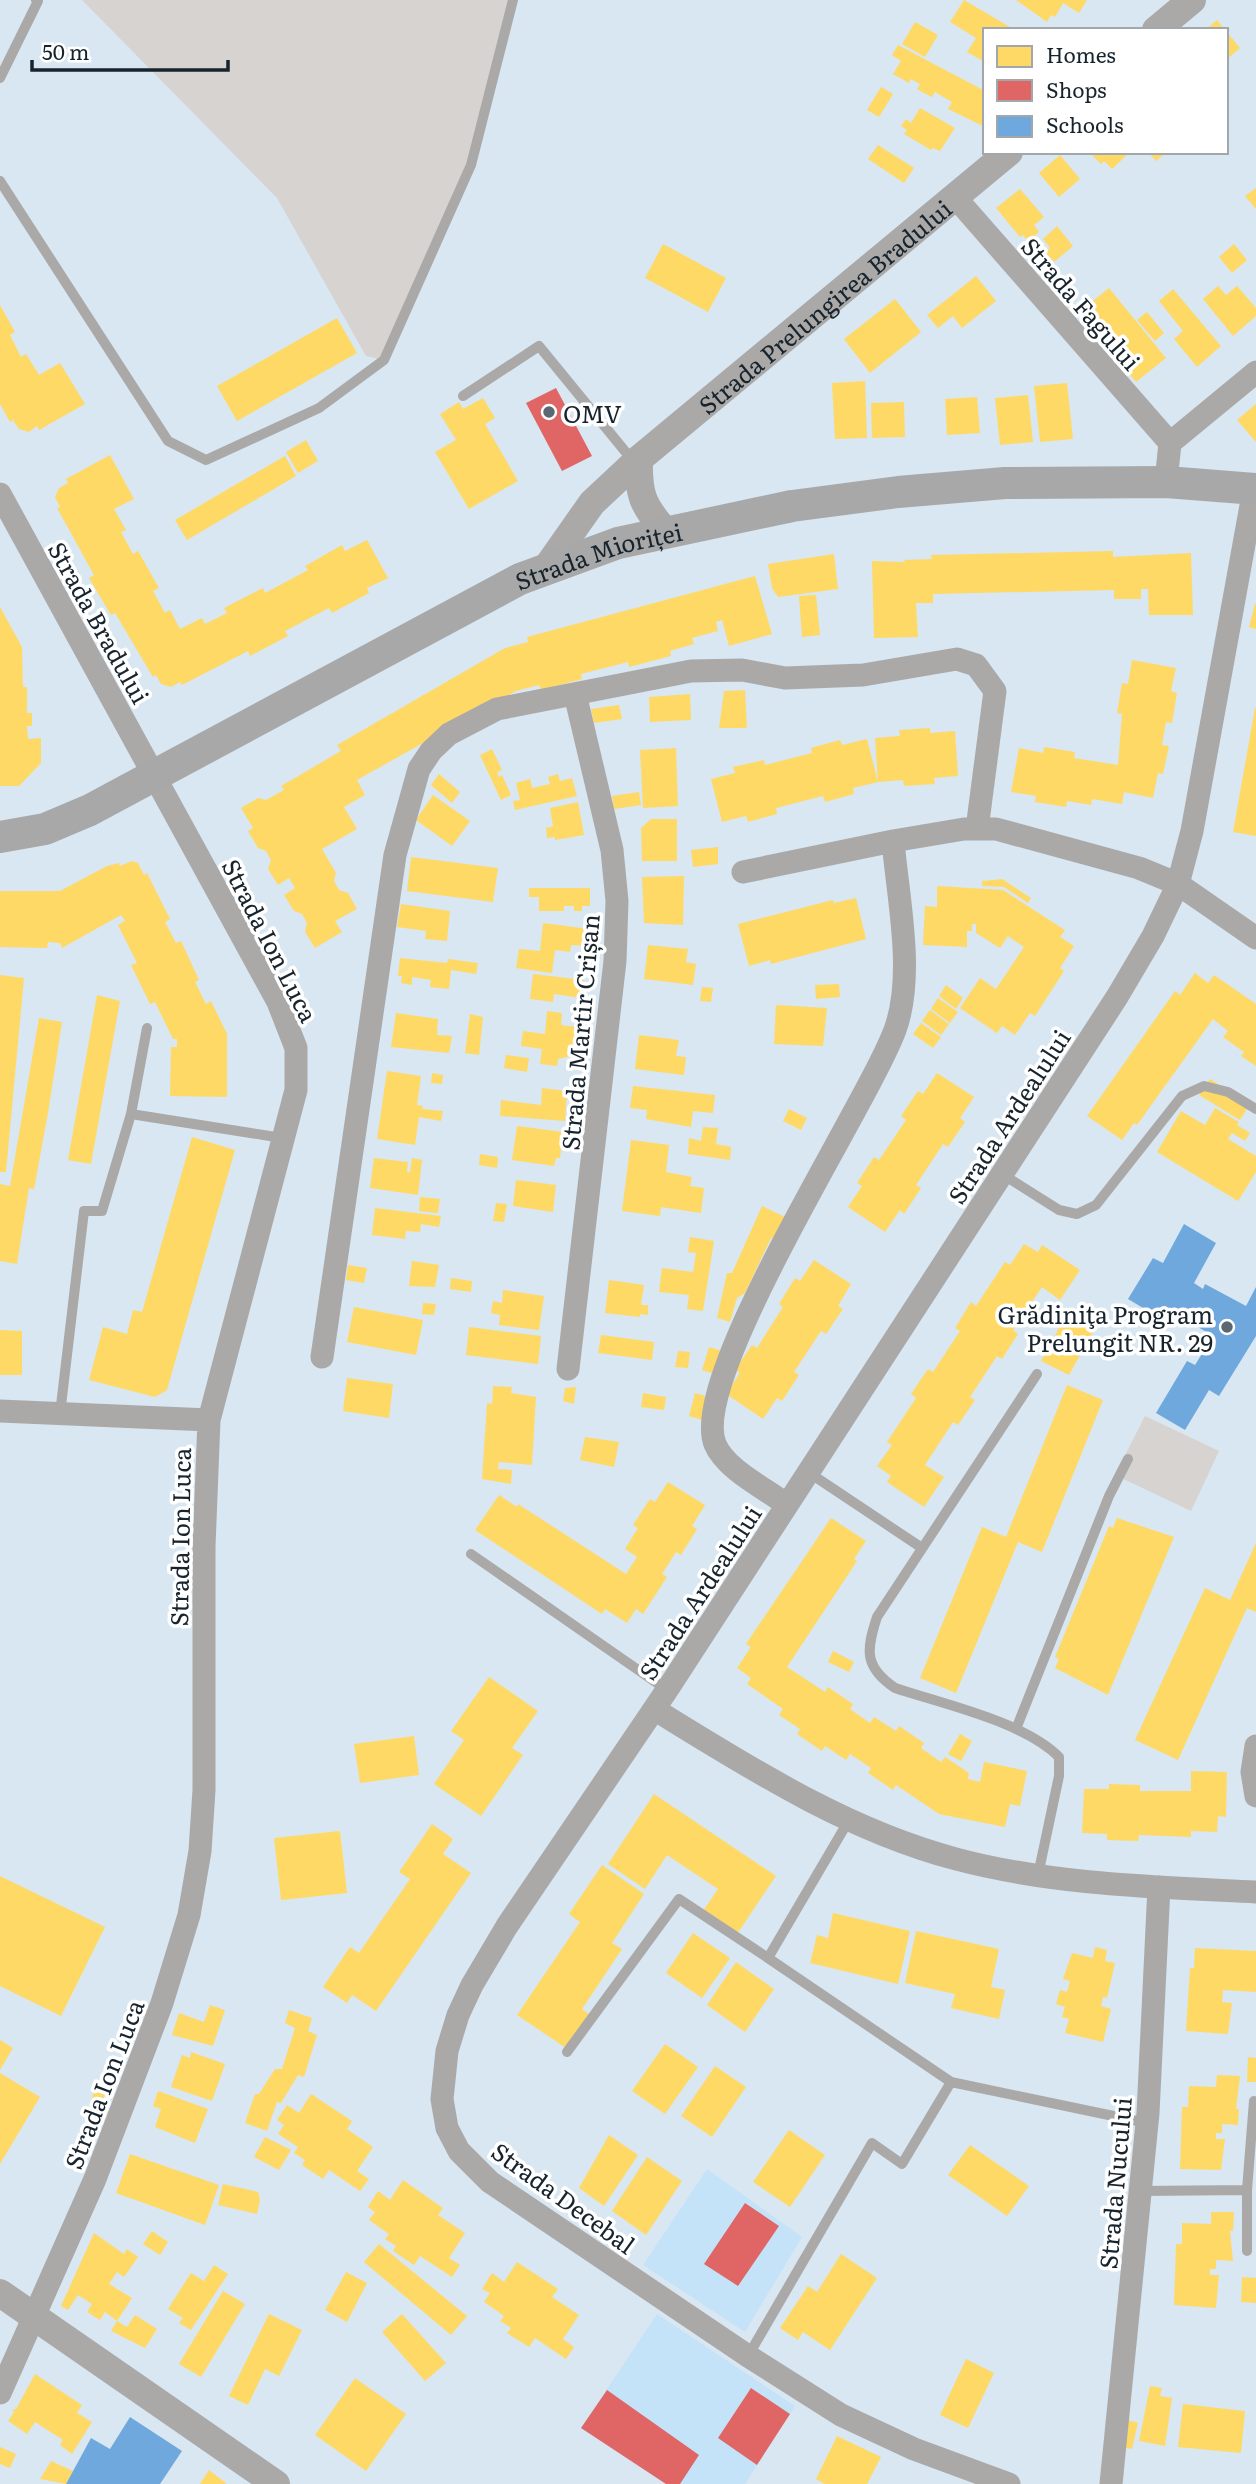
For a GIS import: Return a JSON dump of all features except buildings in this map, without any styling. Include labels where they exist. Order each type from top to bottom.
[{"type":"main road","name":"Strada Mioriței","points":[[0,836],[45,829],[90,810],[547,567],[598,549],[665,531],[792,506],[898,492],[1005,483],[1166,482],[1255,489]]},
{"type":"street","points":[[1158,28],[1192,0]]},
{"type":"street","name":"Strada Prelungirea Bradului","points":[[547,567],[593,503],[637,461],[1007,154]]},
{"type":"street","name":"Strada Fagului","points":[[955,197],[1170,443]]},
{"type":"street","points":[[1166,482],[1166,457],[1170,443],[1256,372]]},
{"type":"street","points":[[637,461],[640,495],[646,510],[665,531]]},
{"type":"street","name":"Strada Ardealului","points":[[660,1700],[1117,997],[1153,936],[1178,884],[1192,831],[1255,489]]},
{"type":"street","name":"Strada Bradului","points":[[0,494],[154,776]]},
{"type":"street","points":[[322,1357],[395,855],[419,769],[449,734],[497,709],[691,671],[742,670],[785,678],[863,675],[957,659],[976,665],[995,691],[977,829]]},
{"type":"street","name":"Strada Martir Crișan","points":[[568,1369],[614,975],[617,901],[612,850],[575,694]]},
{"type":"street","name":"Strada Ion Luca","points":[[0,2393],[36,2317],[99,2168],[162,2003],[189,1915],[200,1851],[204,1790],[204,1546],[209,1420],[296,1090],[296,1048],[278,1002],[154,776]]},
{"type":"street","points":[[743,872],[893,841],[977,829],[996,829],[1139,868],[1178,884],[1256,937]]},
{"type":"street","points":[[787,1504],[724,1459],[714,1442],[713,1411],[727,1362],[802,1206],[880,1063],[895,1028],[906,988],[893,841]]},
{"type":"street","points":[[0,1411],[209,1420]]},
{"type":"street","points":[[660,1700],[770,1781],[849,1820],[957,1860],[1083,1882],[1256,1892]]},
{"type":"street","name":"Strada Decebal","points":[[660,1700],[507,1926],[472,1985],[458,2015],[447,2051],[442,2099],[447,2128],[459,2151],[490,2182],[748,2356],[841,2415],[914,2449],[1009,2484]]},
{"type":"street","points":[[1256,1746],[1252,1772],[1256,1796]]},
{"type":"street","name":"Strada Nucului","points":[[1111,2484],[1147,2123],[1159,1887]]},
{"type":"street","points":[[0,2294],[276,2484]]},
{"type":"lane","points":[[0,78],[38,1],[36,0]]},
{"type":"lane","points":[[0,181],[168,441],[206,460],[319,408],[384,360],[471,165],[513,0]]},
{"type":"lane","points":[[463,396],[539,346],[637,461]]},
{"type":"lane","points":[[60,1414],[84,1211],[102,1212],[131,1114],[147,1028]]},
{"type":"lane","points":[[1002,1174],[1059,1210],[1077,1214],[1096,1205],[1182,1096],[1204,1086],[1228,1092],[1256,1109]]},
{"type":"lane","points":[[131,1114],[282,1138]]},
{"type":"lane","points":[[1037,1374],[877,1617],[870,1637],[869,1661],[880,1678],[895,1688],[1016,1729],[1045,1744],[1059,1757],[1059,1776],[1038,1875]]},
{"type":"lane","points":[[1016,1729],[1109,1496],[1128,1459]]},
{"type":"lane","points":[[808,1472],[922,1548]]},
{"type":"lane","points":[[471,1554],[660,1700]]},
{"type":"lane","points":[[768,1958],[849,1820]]},
{"type":"lane","points":[[567,2052],[679,1899],[951,2082],[1147,2123]]},
{"type":"lane","points":[[748,2356],[872,2143],[902,2164],[951,2082]]},
{"type":"lane","points":[[1247,2251],[1247,2190],[1254,2101]]},
{"type":"lane","points":[[1140,2191],[1247,2190]]},
{"type":"shaded area","points":[[82,0],[513,0],[471,165],[384,360],[366,356],[277,198]]},
{"type":"shaded area","points":[[1145,1416],[1219,1451],[1191,1511],[1115,1475]]},
{"type":"shaded area","points":[[707,2169],[802,2237],[745,2332],[643,2265]]},
{"type":"shaded area","points":[[657,2314],[795,2406],[745,2484],[666,2484],[581,2428]]},
{"type":"place","name":"OMV","points":[[549,412]]},
{"type":"place","name":"Grădiniţa Program Prelungit NR. 29","points":[[1227,1327]]}]
